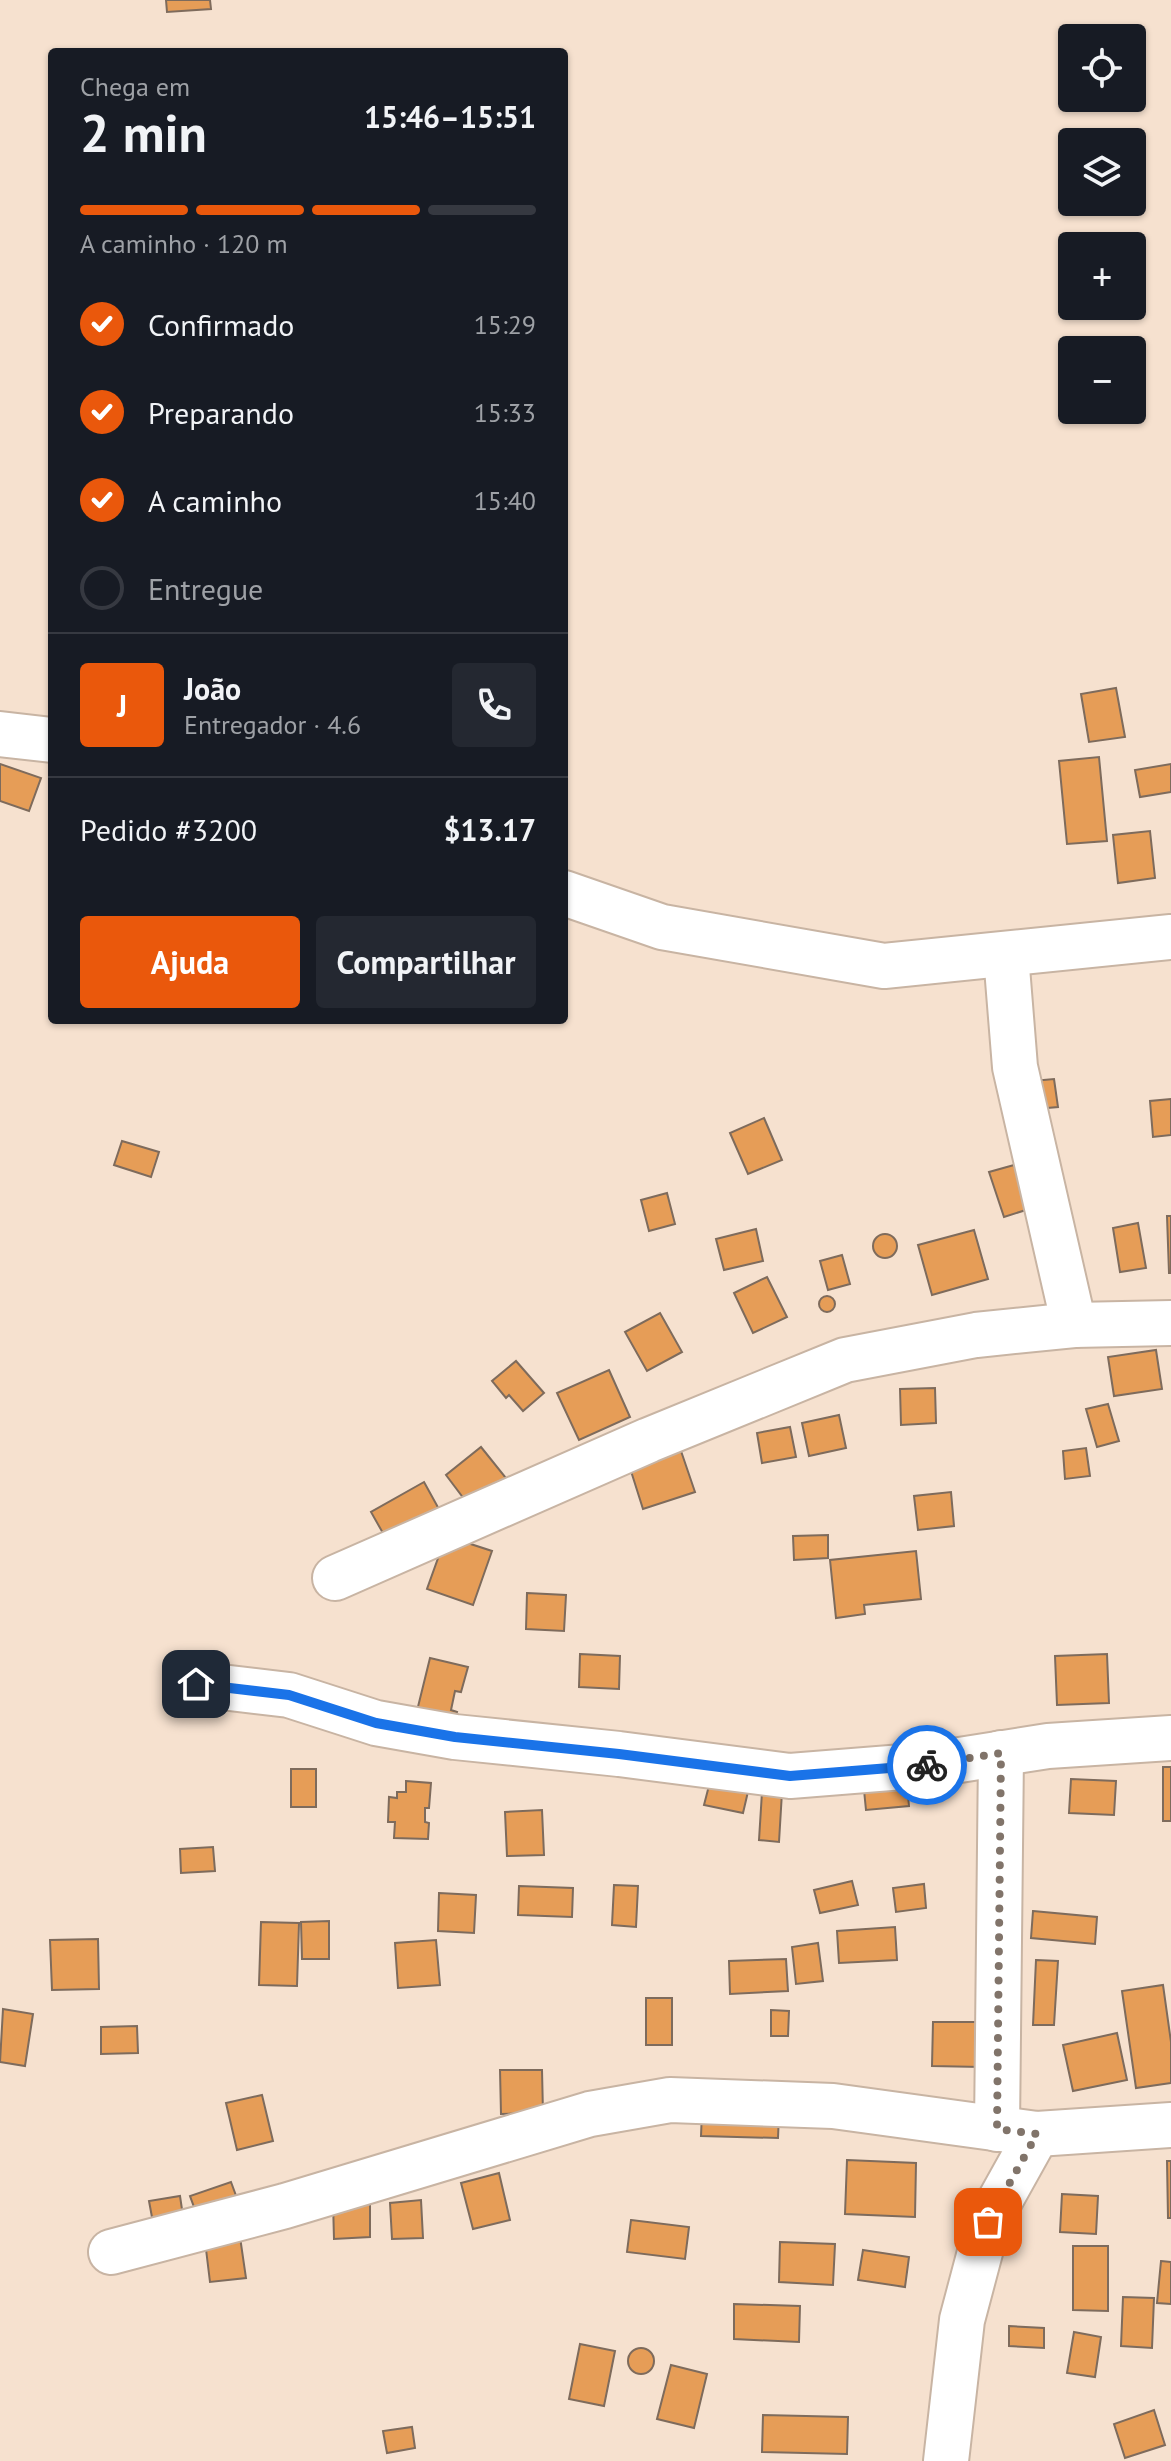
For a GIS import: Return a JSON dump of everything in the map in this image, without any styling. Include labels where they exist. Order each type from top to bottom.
[{"type":"street","points":[[0,734],[48,740]]},
{"type":"street","points":[[568,894],[662,927],[884,966],[1171,937]]},
{"type":"street","points":[[1006,955],[1015,1067],[1074,1325]]},
{"type":"street","points":[[335,1578],[649,1440],[845,1360],[976,1335],[1074,1325],[1171,1323]]},
{"type":"street","points":[[196,1684],[289,1695],[376,1723],[455,1737],[790,1776],[928,1765],[1048,1746],[1171,1738]]},
{"type":"street","points":[[946,2461],[962,2320],[988,2222],[1017,2132],[1001,1753]]},
{"type":"street","points":[[111,2252],[285,2206],[590,2114],[670,2100],[833,2106],[1017,2132],[1171,2125]]},
{"type":"building","points":[[166,0],[210,0],[211,9],[167,12]]},
{"type":"building","points":[[1116,688],[1125,737],[1089,742],[1081,694]]},
{"type":"building","points":[[1099,757],[1107,841],[1067,844],[1059,761]]},
{"type":"building","points":[[0,764],[41,778],[29,811],[0,801]]},
{"type":"building","points":[[1171,764],[1171,792],[1140,797],[1135,770]]},
{"type":"building","points":[[1150,831],[1155,878],[1118,883],[1113,835]]},
{"type":"building","points":[[1054,1079],[1058,1107],[1036,1109],[1033,1081]]},
{"type":"building","points":[[1171,1099],[1171,1135],[1153,1137],[1150,1101]]},
{"type":"building","points":[[764,1118],[782,1160],[748,1174],[730,1133]]},
{"type":"building","points":[[122,1141],[159,1152],[151,1177],[114,1165]]},
{"type":"building","points":[[1014,1165],[1029,1209],[1004,1217],[989,1172]]},
{"type":"building","points":[[667,1193],[675,1224],[649,1231],[641,1200]]},
{"type":"building","points":[[1167,1216],[1171,1216],[1171,1273],[1169,1273]]},
{"type":"building","points":[[1138,1223],[1146,1268],[1120,1272],[1113,1228]]},
{"type":"building","points":[[756,1229],[763,1261],[724,1270],[716,1239]]},
{"type":"building","points":[[974,1230],[988,1279],[932,1295],[918,1245]]},
{"type":"building","points":[[885,1234],[894,1237],[897,1246],[894,1255],[885,1258],[876,1255],[873,1246],[876,1237]]},
{"type":"building","points":[[842,1255],[850,1284],[828,1290],[820,1261]]},
{"type":"building","points":[[767,1277],[787,1317],[753,1333],[734,1293]]},
{"type":"building","points":[[824,1296],[830,1296],[835,1304],[833,1310],[824,1312],[819,1307],[819,1301]]},
{"type":"building","points":[[660,1313],[682,1352],[647,1371],[625,1332]]},
{"type":"building","points":[[1156,1350],[1162,1389],[1114,1396],[1108,1357]]},
{"type":"building","points":[[516,1361],[544,1393],[523,1411],[509,1395],[506,1398],[492,1381]]},
{"type":"building","points":[[609,1370],[630,1417],[579,1440],[557,1393]]},
{"type":"building","points":[[935,1388],[936,1423],[901,1425],[900,1389]]},
{"type":"building","points":[[1108,1404],[1119,1441],[1097,1447],[1086,1409]]},
{"type":"building","points":[[839,1415],[846,1448],[809,1456],[802,1423]]},
{"type":"building","points":[[790,1427],[796,1457],[762,1463],[757,1433]]},
{"type":"building","points":[[481,1447],[510,1483],[474,1512],[446,1475]]},
{"type":"building","points":[[1086,1448],[1090,1476],[1065,1479],[1063,1451]]},
{"type":"building","points":[[681,1451],[695,1492],[643,1509],[630,1468]]},
{"type":"building","points":[[424,1482],[445,1520],[392,1549],[371,1512]]},
{"type":"building","points":[[951,1492],[954,1526],[918,1530],[914,1496]]},
{"type":"building","points":[[828,1535],[828,1558],[794,1560],[793,1536]]},
{"type":"building","points":[[446,1536],[492,1551],[473,1605],[427,1589]]},
{"type":"building","points":[[916,1551],[921,1599],[864,1605],[865,1614],[836,1618],[830,1560]]},
{"type":"building","points":[[527,1593],[566,1595],[564,1631],[526,1629]]},
{"type":"building","points":[[580,1654],[620,1656],[619,1689],[579,1687]]},
{"type":"building","points":[[1107,1654],[1109,1703],[1057,1705],[1055,1656]]},
{"type":"building","points":[[430,1658],[468,1667],[461,1692],[455,1691],[451,1710],[457,1712],[451,1732],[414,1723]]},
{"type":"building","points":[[1163,1767],[1171,1767],[1171,1821],[1163,1821]]},
{"type":"building","points":[[291,1769],[316,1769],[316,1807],[291,1807]]},
{"type":"building","points":[[712,1774],[750,1783],[743,1813],[704,1805]]},
{"type":"building","points":[[1071,1779],[1116,1781],[1114,1815],[1069,1813]]},
{"type":"building","points":[[406,1781],[431,1783],[429,1808],[425,1808],[425,1822],[429,1823],[428,1839],[394,1838],[395,1822],[388,1822],[389,1797],[397,1798],[397,1792],[406,1792]]},
{"type":"building","points":[[907,1786],[909,1806],[866,1810],[864,1790]]},
{"type":"building","points":[[762,1792],[782,1792],[779,1842],[759,1840]]},
{"type":"building","points":[[542,1810],[544,1855],[507,1856],[505,1812]]},
{"type":"building","points":[[213,1847],[215,1871],[181,1873],[180,1849]]},
{"type":"building","points":[[852,1881],[858,1905],[820,1913],[814,1890]]},
{"type":"building","points":[[924,1884],[926,1908],[896,1912],[893,1888]]},
{"type":"building","points":[[614,1885],[638,1886],[636,1927],[612,1925]]},
{"type":"building","points":[[519,1886],[573,1888],[572,1917],[518,1915]]},
{"type":"building","points":[[439,1893],[476,1895],[474,1933],[438,1931]]},
{"type":"building","points":[[1033,1911],[1097,1917],[1095,1944],[1031,1938]]},
{"type":"building","points":[[329,1921],[329,1959],[302,1959],[301,1922]]},
{"type":"building","points":[[261,1922],[299,1923],[297,1986],[259,1985]]},
{"type":"building","points":[[895,1927],[897,1960],[839,1963],[837,1931]]},
{"type":"building","points":[[98,1939],[99,1989],[52,1990],[50,1940]]},
{"type":"building","points":[[436,1940],[440,1985],[398,1988],[395,1943]]},
{"type":"building","points":[[818,1943],[823,1981],[796,1984],[792,1947]]},
{"type":"building","points":[[786,1959],[788,1991],[730,1994],[729,1961]]},
{"type":"building","points":[[1036,1960],[1058,1961],[1054,2025],[1033,2025]]},
{"type":"building","points":[[1163,1985],[1171,2042],[1171,2083],[1136,2088],[1122,1991]]},
{"type":"building","points":[[646,1998],[672,1998],[672,2045],[646,2045]]},
{"type":"building","points":[[3,2009],[33,2014],[25,2066],[0,2062]]},
{"type":"building","points":[[771,2010],[789,2011],[788,2036],[771,2036]]},
{"type":"building","points":[[933,2022],[982,2022],[981,2067],[932,2066]]},
{"type":"building","points":[[137,2026],[138,2053],[101,2054],[101,2027]]},
{"type":"building","points":[[1117,2033],[1127,2080],[1073,2091],[1063,2045]]},
{"type":"building","points":[[500,2070],[542,2070],[543,2113],[501,2114]]},
{"type":"building","points":[[262,2095],[273,2141],[237,2150],[226,2103]]},
{"type":"building","points":[[702,2112],[779,2114],[778,2138],[701,2136]]},
{"type":"building","points":[[847,2160],[916,2163],[915,2217],[845,2214]]},
{"type":"building","points":[[1167,2161],[1171,2161],[1171,2218],[1168,2218]]},
{"type":"building","points":[[499,2173],[510,2220],[473,2229],[461,2183]]},
{"type":"building","points":[[231,2182],[242,2212],[201,2226],[190,2196]]},
{"type":"building","points":[[1062,2194],[1098,2196],[1096,2234],[1060,2232]]},
{"type":"building","points":[[180,2196],[184,2223],[154,2228],[149,2201]]},
{"type":"building","points":[[421,2200],[423,2238],[392,2239],[390,2203]]},
{"type":"building","points":[[370,2201],[370,2237],[334,2239],[333,2202]]},
{"type":"building","points":[[631,2220],[689,2227],[685,2259],[627,2252]]},
{"type":"building","points":[[240,2237],[246,2278],[210,2282],[205,2241]]},
{"type":"building","points":[[780,2242],[835,2244],[833,2285],[779,2282]]},
{"type":"building","points":[[1073,2246],[1108,2246],[1108,2311],[1073,2310]]},
{"type":"building","points":[[863,2250],[909,2257],[905,2287],[858,2280]]},
{"type":"building","points":[[1161,2261],[1171,2262],[1171,2304],[1157,2303]]},
{"type":"building","points":[[1123,2297],[1154,2298],[1152,2348],[1121,2346]]},
{"type":"building","points":[[734,2304],[800,2306],[799,2342],[734,2339]]},
{"type":"building","points":[[1009,2326],[1044,2328],[1044,2348],[1009,2346]]},
{"type":"building","points":[[1074,2332],[1101,2337],[1095,2377],[1067,2373]]},
{"type":"building","points":[[580,2344],[615,2351],[604,2406],[569,2399]]},
{"type":"building","points":[[641,2348],[650,2352],[654,2361],[650,2370],[641,2374],[632,2370],[628,2361],[632,2352]]},
{"type":"building","points":[[671,2365],[707,2374],[694,2428],[657,2419]]},
{"type":"building","points":[[1154,2410],[1165,2445],[1125,2458],[1114,2424]]},
{"type":"building","points":[[763,2415],[848,2417],[847,2454],[762,2452]]},
{"type":"building","points":[[412,2427],[415,2448],[387,2453],[383,2431]]},
{"type":"way so far","points":[[927,1765],[1001,1753],[997,2129],[1037,2134],[988,2222]]},
{"type":"route","points":[[196,1684],[289,1695],[376,1723],[455,1737],[790,1776],[927,1765]]}]
